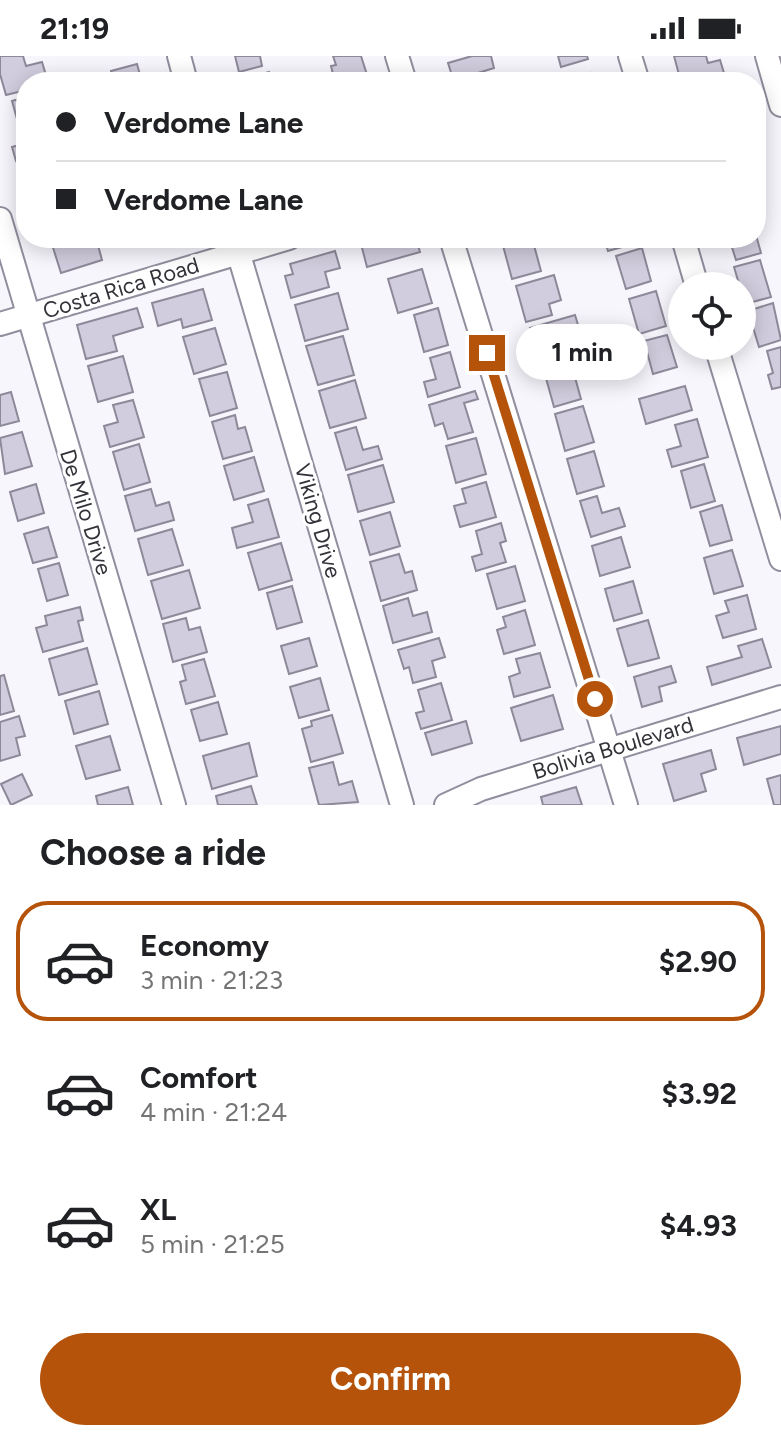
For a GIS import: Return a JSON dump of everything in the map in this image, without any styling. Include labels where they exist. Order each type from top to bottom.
[{"type":"street","points":[[767,56],[771,98]]},
{"type":"street","name":"De Milo Drive","points":[[0,219],[174,805]]},
{"type":"street","name":"Costa Rica Road","points":[[0,324],[230,248]]},
{"type":"street","name":"Viking Drive","points":[[237,248],[402,805]]},
{"type":"street","points":[[454,248],[626,805]]},
{"type":"street","points":[[686,248],[693,272]]},
{"type":"street","points":[[720,360],[781,559]]},
{"type":"street","name":"Bolivia Boulevard","points":[[446,805],[481,789],[781,697]]},
{"type":"building","points":[[0,56],[23,56],[26,66],[42,62],[45,72],[16,72],[16,92],[6,95],[0,74]]},
{"type":"building","points":[[235,56],[260,56],[262,66],[239,72]]},
{"type":"building","points":[[333,56],[361,56],[366,72],[332,72],[331,66],[336,65]]},
{"type":"building","points":[[472,56],[491,56],[494,68],[481,72],[451,72],[448,63]]},
{"type":"building","points":[[558,56],[587,56],[588,59],[561,67]]},
{"type":"building","points":[[674,56],[706,56],[708,63],[720,60],[724,72],[678,72]]},
{"type":"building","points":[[137,64],[139,72],[111,72]]},
{"type":"building","points":[[53,248],[99,248],[102,260],[61,273]]},
{"type":"building","points":[[362,248],[419,248],[420,252],[367,267]]},
{"type":"building","points":[[504,248],[535,248],[541,271],[512,279]]},
{"type":"building","points":[[642,248],[651,281],[626,289],[616,256]]},
{"type":"building","points":[[732,248],[760,248],[761,253],[736,260]]},
{"type":"building","points":[[335,251],[340,268],[325,272],[329,287],[291,298],[285,276],[293,274],[290,264]]},
{"type":"building","points":[[760,260],[771,297],[756,301],[756,272],[735,272],[734,267]]},
{"type":"building","points":[[422,269],[432,303],[398,313],[388,279]]},
{"type":"building","points":[[554,275],[561,300],[549,304],[552,315],[526,322],[516,286]]},
{"type":"building","points":[[203,289],[212,320],[183,328],[181,319],[158,326],[152,303]]},
{"type":"building","points":[[656,291],[666,326],[639,334],[629,299]]},
{"type":"building","points":[[338,293],[348,329],[305,341],[295,305]]},
{"type":"building","points":[[773,303],[781,340],[759,347],[756,308]]},
{"type":"building","points":[[137,308],[143,327],[113,336],[117,351],[86,359],[77,325]]},
{"type":"building","points":[[438,308],[448,345],[424,352],[414,315]]},
{"type":"building","points":[[575,315],[579,328],[558,334],[565,357],[540,364],[530,328]]},
{"type":"building","points":[[215,328],[226,364],[194,374],[183,337]]},
{"type":"building","points":[[667,335],[668,360],[675,360],[677,367],[653,374],[644,341]]},
{"type":"building","points":[[343,336],[354,375],[318,385],[306,346]]},
{"type":"building","points":[[781,347],[781,387],[772,389],[768,375],[773,373],[767,351]]},
{"type":"building","points":[[450,352],[460,387],[428,397],[424,382],[436,379],[430,358]]},
{"type":"building","points":[[123,356],[133,392],[98,402],[88,366]]},
{"type":"building","points":[[571,363],[581,399],[554,407],[544,371]]},
{"type":"building","points":[[227,372],[237,408],[210,416],[199,379]]},
{"type":"building","points":[[355,380],[366,418],[330,428],[319,391]]},
{"type":"building","points":[[685,386],[692,410],[646,424],[639,399]]},
{"type":"building","points":[[475,391],[478,399],[464,403],[473,432],[448,439],[443,423],[435,426],[429,405]]},
{"type":"building","points":[[11,392],[19,421],[0,426],[0,395]]},
{"type":"building","points":[[133,400],[144,437],[110,447],[104,426],[118,422],[113,405]]},
{"type":"building","points":[[583,406],[594,442],[565,451],[555,414]]},
{"type":"building","points":[[235,415],[238,429],[245,427],[252,451],[223,459],[212,422]]},
{"type":"building","points":[[697,419],[708,457],[672,467],[667,450],[681,446],[675,425]]},
{"type":"building","points":[[356,427],[363,450],[378,446],[382,459],[346,470],[335,433]]},
{"type":"building","points":[[22,432],[32,466],[5,474],[0,438]]},
{"type":"building","points":[[476,438],[486,474],[456,483],[446,446]]},
{"type":"building","points":[[139,444],[150,482],[124,490],[113,452]]},
{"type":"building","points":[[594,451],[604,486],[577,494],[567,459]]},
{"type":"building","points":[[254,457],[264,491],[234,500],[224,466]]},
{"type":"building","points":[[704,464],[715,501],[691,508],[681,471]]},
{"type":"building","points":[[383,465],[394,502],[358,512],[348,475]]},
{"type":"building","points":[[486,482],[496,517],[460,527],[454,506],[466,503],[462,489]]},
{"type":"building","points":[[36,484],[44,513],[18,521],[10,492]]},
{"type":"building","points":[[151,489],[156,506],[169,502],[174,520],[135,531],[125,496]]},
{"type":"building","points":[[597,496],[602,513],[619,508],[625,526],[591,537],[580,501]]},
{"type":"building","points":[[268,499],[279,537],[237,548],[232,528],[253,522],[248,505]]},
{"type":"building","points":[[722,505],[732,540],[710,546],[700,512]]},
{"type":"building","points":[[390,512],[400,546],[370,555],[360,521]]},
{"type":"building","points":[[501,523],[506,541],[500,543],[506,562],[476,571],[472,557],[482,554],[476,531]]},
{"type":"building","points":[[48,527],[57,557],[33,563],[24,534]]},
{"type":"building","points":[[172,529],[183,565],[148,575],[138,539]]},
{"type":"building","points":[[621,537],[630,567],[600,576],[592,546]]},
{"type":"building","points":[[281,543],[292,580],[259,590],[248,553]]},
{"type":"building","points":[[732,550],[743,586],[714,594],[704,558]]},
{"type":"building","points":[[399,554],[405,573],[412,571],[417,590],[381,601],[370,562]]},
{"type":"building","points":[[59,563],[68,595],[47,601],[38,569]]},
{"type":"building","points":[[515,566],[525,601],[497,609],[487,574]]},
{"type":"building","points":[[189,570],[200,608],[162,619],[151,581]]},
{"type":"building","points":[[633,581],[642,613],[614,621],[605,589]]},
{"type":"building","points":[[292,586],[302,622],[277,629],[267,593]]},
{"type":"building","points":[[747,595],[756,629],[723,638],[716,616],[729,612],[725,601]]},
{"type":"building","points":[[408,598],[413,616],[427,612],[432,632],[393,643],[383,606]]},
{"type":"building","points":[[80,607],[83,620],[78,621],[83,641],[43,652],[36,628],[47,625],[45,616]]},
{"type":"building","points":[[525,610],[535,645],[504,654],[497,630],[506,627],[503,617]]},
{"type":"building","points":[[186,618],[189,630],[200,627],[207,652],[173,662],[163,624]]},
{"type":"building","points":[[648,620],[659,658],[628,666],[617,629]]},
{"type":"building","points":[[309,638],[317,666],[289,674],[281,646]]},
{"type":"building","points":[[439,638],[445,657],[432,661],[436,677],[413,683],[409,667],[404,669],[398,650]]},
{"type":"building","points":[[762,639],[771,667],[712,685],[707,667],[742,657],[738,646]]},
{"type":"building","points":[[87,648],[97,684],[59,695],[49,659]]},
{"type":"building","points":[[540,653],[550,687],[514,697],[509,677],[520,673],[516,659]]},
{"type":"building","points":[[204,659],[215,696],[186,704],[180,682],[186,680],[182,665]]},
{"type":"building","points":[[671,666],[676,682],[659,687],[662,701],[642,707],[634,677]]},
{"type":"building","points":[[4,675],[14,711],[0,715],[0,676]]},
{"type":"building","points":[[320,678],[329,710],[299,718],[290,687]]},
{"type":"building","points":[[441,683],[452,720],[421,729],[416,713],[424,711],[418,690]]},
{"type":"building","points":[[99,691],[108,724],[74,734],[65,701]]},
{"type":"building","points":[[553,695],[563,729],[521,741],[511,708]]},
{"type":"building","points":[[218,702],[227,734],[200,741],[191,710]]},
{"type":"building","points":[[332,715],[343,753],[311,762],[302,729],[312,726],[311,721]]},
{"type":"building","points":[[19,716],[25,736],[16,738],[20,755],[0,761],[0,722]]},
{"type":"building","points":[[466,721],[472,743],[432,755],[425,733]]},
{"type":"building","points":[[781,726],[781,754],[744,765],[737,738]]},
{"type":"building","points":[[110,736],[120,770],[86,779],[76,746]]},
{"type":"building","points":[[249,743],[257,776],[212,789],[203,756]]},
{"type":"building","points":[[711,750],[716,769],[701,774],[706,791],[674,801],[663,764]]},
{"type":"building","points":[[333,762],[339,785],[352,781],[358,802],[319,805],[309,768]]},
{"type":"building","points":[[22,774],[32,795],[11,805],[1,784]]},
{"type":"building","points":[[781,775],[781,805],[774,805],[767,779]]},
{"type":"building","points":[[251,786],[257,805],[218,805],[216,796]]},
{"type":"building","points":[[128,787],[133,805],[98,805],[96,796]]},
{"type":"building","points":[[576,787],[582,805],[543,805],[541,797]]},
{"type":"route","points":[[487,353],[595,699]]}]
